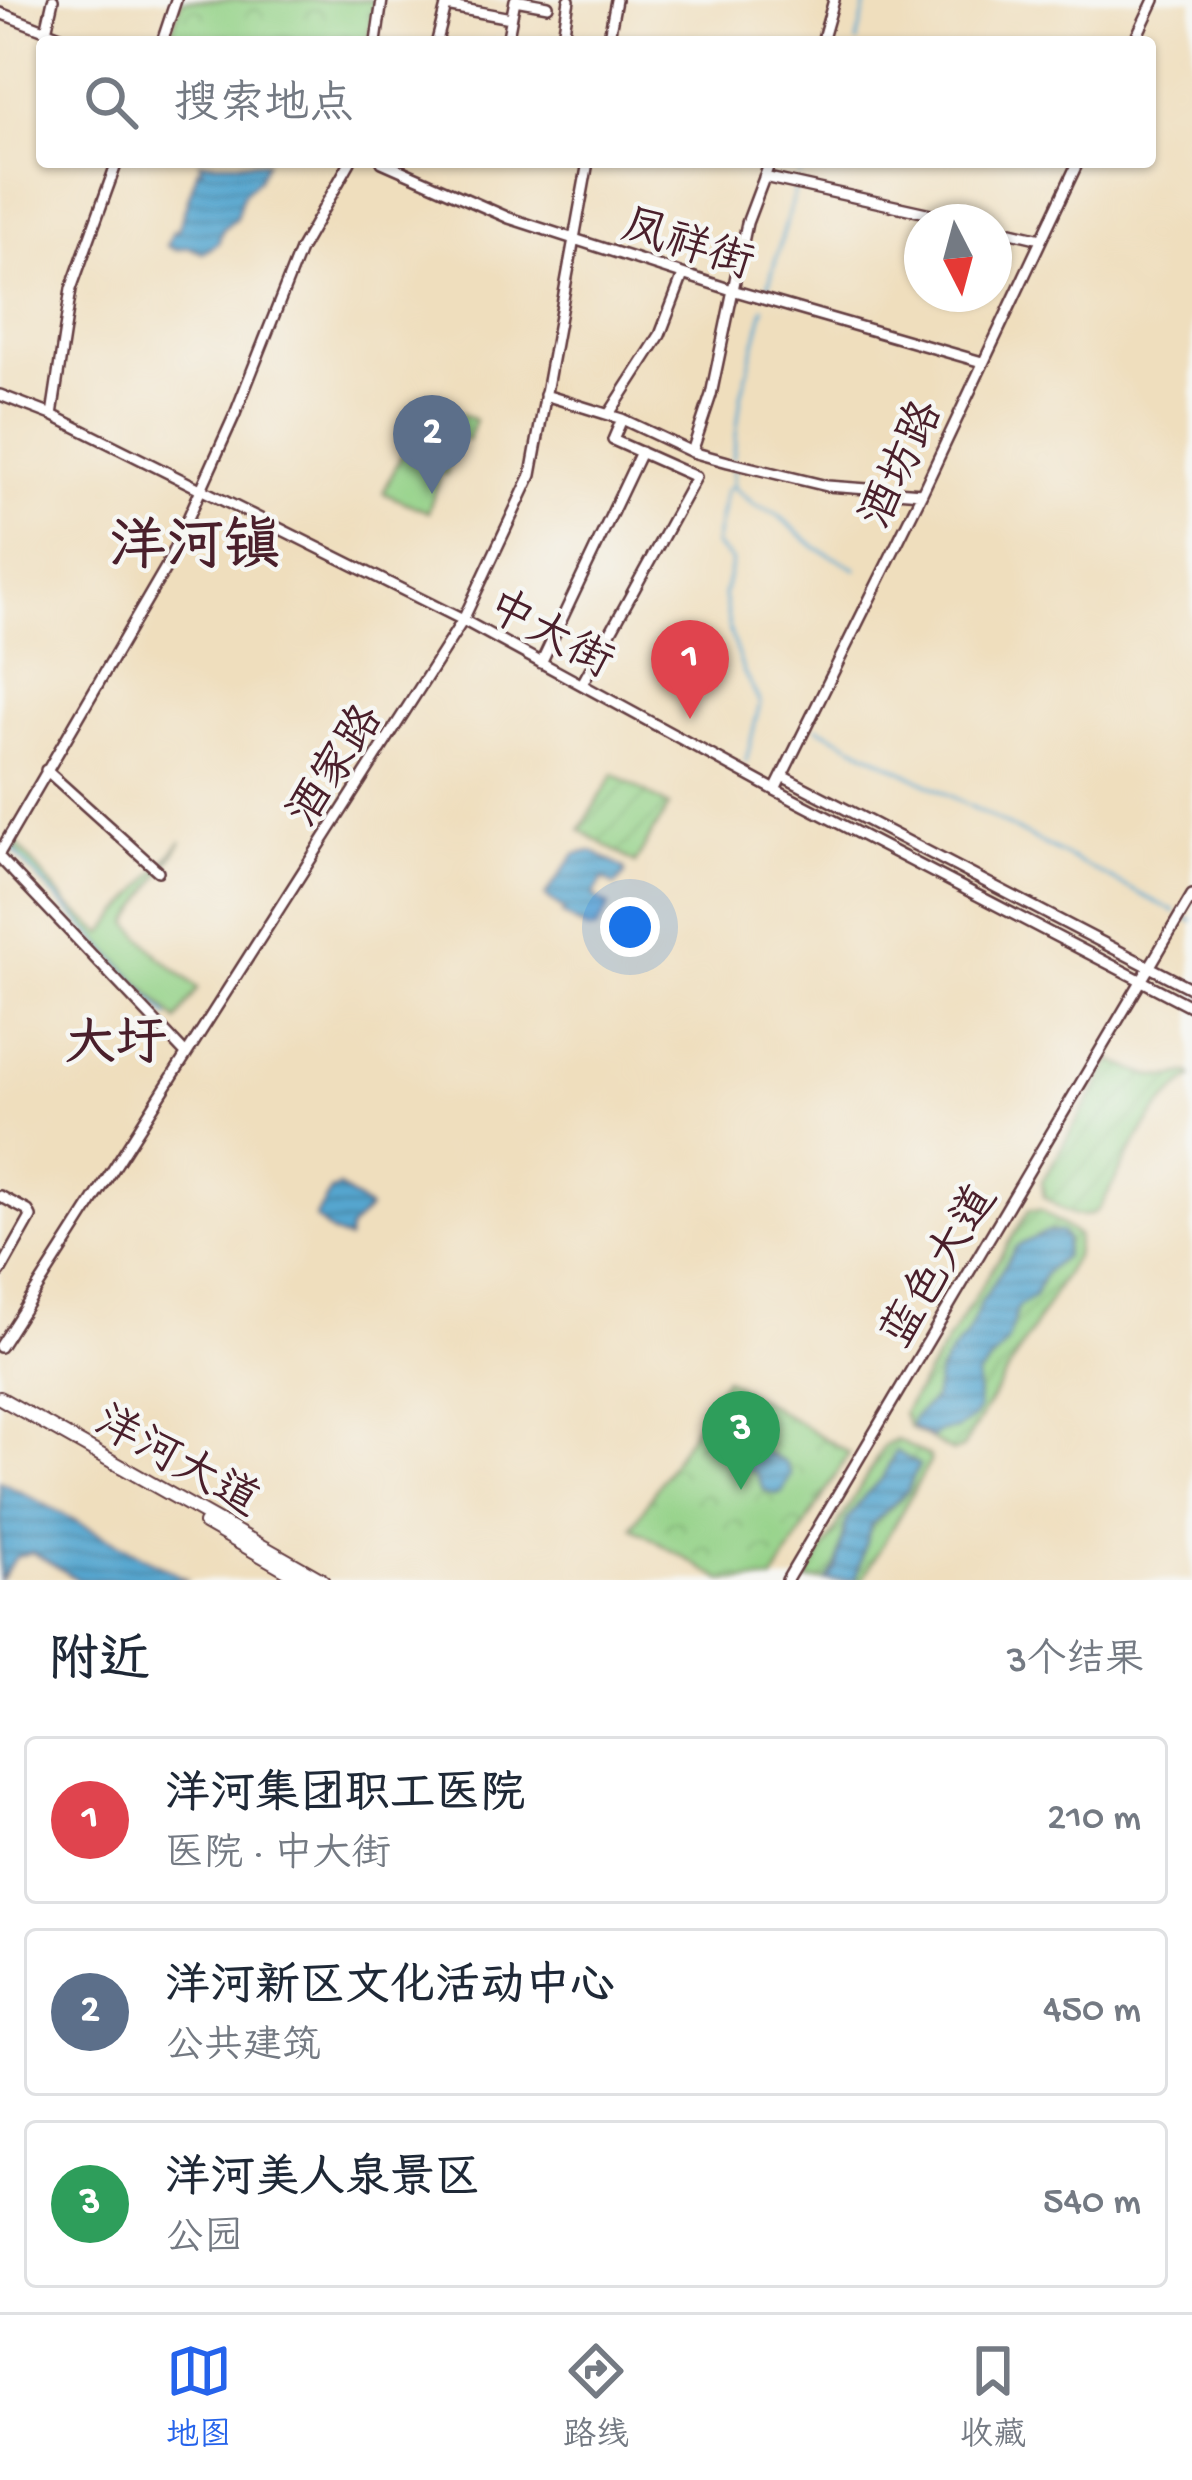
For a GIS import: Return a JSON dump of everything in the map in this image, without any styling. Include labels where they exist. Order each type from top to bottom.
[{"type":"main road","name":"洋河大道","points":[[0,1402],[304,1580]]},
{"type":"main road","name":"洋河大道","points":[[0,1402],[322,1580]]},
{"type":"street","points":[[46,31],[53,0]]},
{"type":"street","points":[[164,36],[176,0]]},
{"type":"street","points":[[377,36],[382,0]]},
{"type":"street","points":[[508,36],[515,0],[548,6]]},
{"type":"street","points":[[563,36],[569,0]]},
{"type":"street","points":[[609,36],[616,0]]},
{"type":"street","points":[[824,36],[834,0]]},
{"type":"street","points":[[1137,36],[1154,0]]},
{"type":"street","points":[[438,36],[446,6],[512,19]]},
{"type":"street","points":[[0,13],[60,36]]},
{"type":"street","points":[[52,416],[71,289],[115,168]]},
{"type":"street","points":[[185,1053],[0,853],[166,567],[300,250],[347,168]]},
{"type":"street","name":"凤祥街","points":[[396,168],[509,218],[732,290],[982,362]]},
{"type":"street","name":"酒家路","points":[[0,1347],[463,620],[531,475],[587,168]]},
{"type":"street","points":[[692,452],[711,395],[747,223],[768,168]]},
{"type":"street","name":"酒坊路","points":[[775,790],[922,494],[1075,168]]},
{"type":"street","points":[[764,177],[904,208]]},
{"type":"street","points":[[1012,232],[1041,238]]},
{"type":"street","points":[[609,414],[660,335],[683,275]]},
{"type":"street","points":[[545,394],[728,462],[827,486],[922,494]]},
{"type":"street","name":"中大街","points":[[0,395],[52,416],[463,620],[775,790],[1192,1007]]},
{"type":"street","points":[[582,684],[696,477],[613,440],[622,419]]},
{"type":"street","points":[[541,663],[641,452]]},
{"type":"street","points":[[46,770],[158,871]]},
{"type":"street","points":[[782,776],[1192,989]]},
{"type":"street","name":"蓝色大道","points":[[788,1580],[1192,895]]},
{"type":"street","points":[[0,1196],[28,1210],[31,1217],[0,1272]]},
{"type":"street","points":[[0,1321],[12,1328]]},
{"type":"green space","points":[[182,0],[374,0],[369,36],[170,36]]},
{"type":"green space","points":[[429,400],[475,420],[468,440],[458,438],[428,512],[383,493]]},
{"type":"green space","points":[[614,774],[669,806],[635,863],[580,830]]},
{"type":"green space","points":[[12,838],[69,906],[103,934],[182,841],[129,923],[198,988],[177,1021],[29,869],[10,843]]},
{"type":"green space","points":[[1113,1060],[1150,1075],[1190,1073],[1192,1078],[1150,1121],[1099,1209],[1078,1215],[1044,1197],[1042,1181]]},
{"type":"green space","points":[[1029,1210],[1041,1210],[1078,1236],[1075,1257],[962,1449],[953,1452],[909,1427],[903,1413]]},
{"type":"green space","points":[[725,1378],[849,1453],[773,1580],[722,1580],[632,1527]]},
{"type":"green space","points":[[897,1440],[930,1457],[930,1462],[862,1580],[806,1580],[884,1446]]},
{"type":"water","points":[[264,168],[243,194],[236,218],[223,229],[218,243],[203,253],[189,247],[176,250],[167,246],[173,231],[177,232],[198,169]]},
{"type":"water","points":[[592,851],[625,874],[615,886],[603,879],[593,896],[609,906],[596,929],[588,930],[545,896],[575,854]]},
{"type":"water","points":[[339,1187],[369,1209],[349,1230],[348,1240],[315,1218],[331,1191]]},
{"type":"water","points":[[1046,1232],[1061,1232],[1066,1239],[1064,1256],[1045,1273],[1033,1298],[1018,1307],[1007,1343],[977,1377],[978,1410],[972,1419],[931,1438],[911,1426],[913,1418],[934,1399],[939,1373],[967,1335],[1016,1247]]},
{"type":"water","points":[[726,1426],[735,1437],[786,1463],[791,1475],[783,1491],[764,1490],[756,1473],[740,1466],[726,1447],[712,1447],[708,1436],[712,1430]]},
{"type":"water","points":[[896,1451],[919,1465],[907,1491],[871,1525],[855,1580],[827,1580],[836,1568],[847,1520],[881,1480]]},
{"type":"water","points":[[0,1481],[188,1580],[79,1580],[32,1552],[16,1557],[0,1580]]},
{"type":"waterway","points":[[858,36],[867,0]]},
{"type":"waterway","points":[[799,176],[802,168]]},
{"type":"waterway","points":[[767,291],[795,190]]},
{"type":"waterway","points":[[733,459],[741,396],[764,308]]},
{"type":"waterway","points":[[733,469],[733,486],[726,490],[715,545],[732,561],[724,595],[730,632],[760,703],[746,761]]},
{"type":"waterway","points":[[734,488],[755,505],[777,514],[815,547],[856,569]]},
{"type":"waterway","points":[[817,727],[1175,912]]},
{"type":"waterway","points":[[10,847],[168,1017]]},
{"type":"waterway","points":[[1186,918],[1192,921]]},
{"type":"place","name":"洋河新区文化活动中心","points":[[432,494]]},
{"type":"place","name":"洋河集团职工医院","points":[[690,719]]},
{"type":"place","name":"洋河美人泉景区","points":[[741,1490]]},
{"type":"district","name":"洋河镇","points":[[195,542]]},
{"type":"district","name":"大圩","points":[[116,1040]]}]
